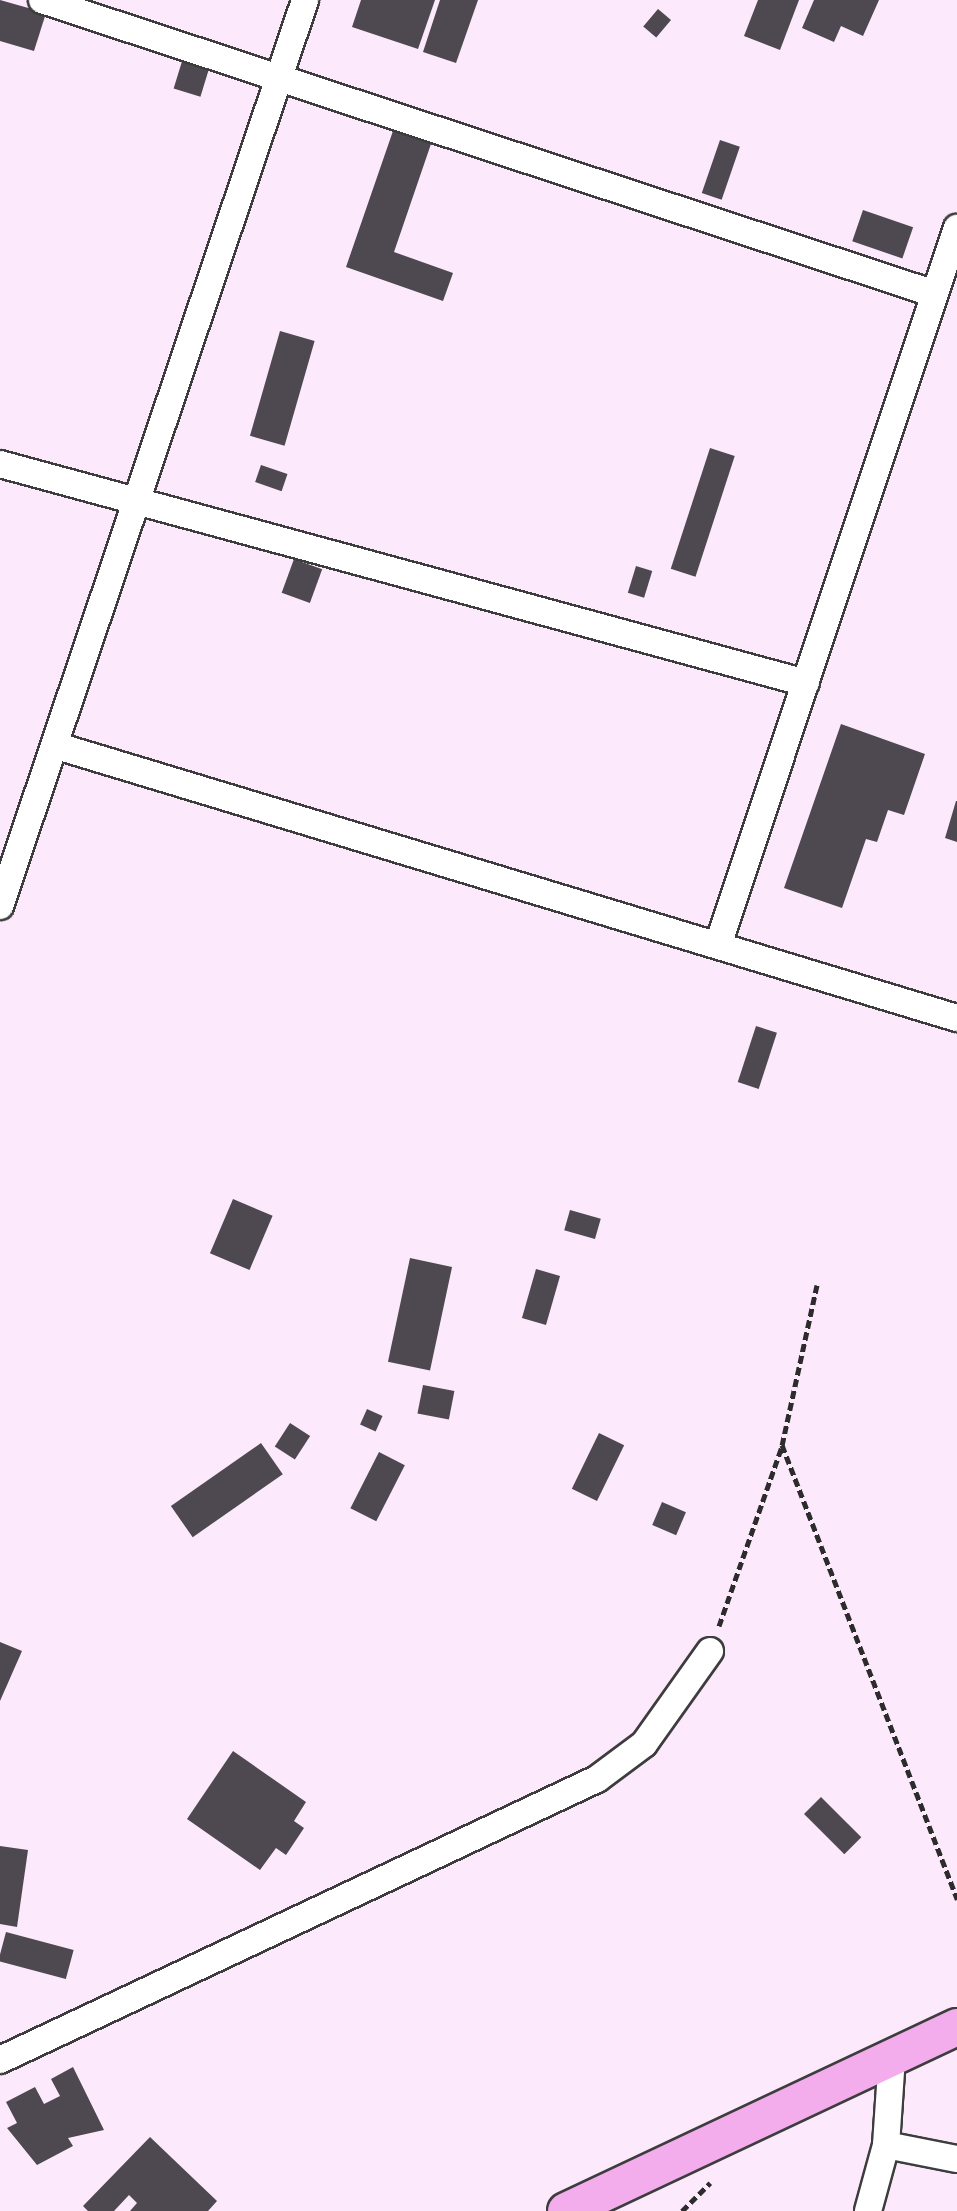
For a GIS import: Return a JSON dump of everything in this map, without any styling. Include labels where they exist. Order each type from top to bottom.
[{"type":"street","points":[[42,0],[280,73],[935,294]]},
{"type":"street","points":[[0,906],[57,746],[305,0]]},
{"type":"street","points":[[718,945],[957,228]]},
{"type":"street","points":[[0,464],[806,683]]},
{"type":"street","points":[[57,746],[957,1018]]},
{"type":"street","points":[[0,2060],[597,1779],[644,1744],[710,1651]]},
{"type":"street","points":[[566,2211],[957,2027]]},
{"type":"street","points":[[868,2211],[886,2145],[892,2058]]},
{"type":"street","points":[[886,2145],[957,2159]]},
{"type":"path","points":[[710,1651],[782,1445],[817,1285]]},
{"type":"path","points":[[782,1445],[957,1899]]},
{"type":"building","points":[[0,0],[46,13],[34,51],[0,41]]},
{"type":"building","points":[[361,0],[435,0],[418,49],[352,27]]},
{"type":"building","points":[[440,0],[478,0],[456,63],[423,52]]},
{"type":"building","points":[[758,0],[799,0],[780,50],[744,36]]},
{"type":"building","points":[[814,0],[879,0],[863,36],[841,26],[834,42],[802,28]]},
{"type":"building","points":[[658,9],[671,20],[656,38],[643,27]]},
{"type":"building","points":[[183,58],[210,66],[200,97],[174,89]]},
{"type":"building","points":[[394,128],[432,141],[394,252],[453,273],[443,301],[346,267]]},
{"type":"building","points":[[720,140],[740,147],[722,200],[702,193]]},
{"type":"building","points":[[863,210],[913,227],[902,258],[852,241]]},
{"type":"building","points":[[280,331],[315,341],[285,446],[250,436]]},
{"type":"building","points":[[710,448],[735,456],[695,577],[671,569]]},
{"type":"building","points":[[261,465],[287,474],[282,491],[255,482]]},
{"type":"building","points":[[294,559],[322,569],[310,603],[282,593]]},
{"type":"building","points":[[636,566],[652,571],[644,598],[628,593]]},
{"type":"building","points":[[841,724],[925,754],[904,815],[888,810],[877,842],[866,839],[842,908],[784,888]]},
{"type":"building","points":[[957,801],[957,842],[945,838]]},
{"type":"building","points":[[756,1026],[777,1033],[759,1089],[738,1082]]},
{"type":"building","points":[[233,1199],[273,1216],[250,1270],[210,1253]]},
{"type":"building","points":[[570,1210],[601,1219],[595,1239],[564,1230]]},
{"type":"building","points":[[410,1258],[452,1267],[430,1371],[388,1362]]},
{"type":"building","points":[[536,1269],[560,1276],[546,1325],[522,1318]]},
{"type":"building","points":[[423,1385],[454,1391],[449,1420],[417,1413]]},
{"type":"building","points":[[367,1409],[383,1416],[376,1431],[360,1425]]},
{"type":"building","points":[[290,1423],[310,1436],[295,1460],[275,1446]]},
{"type":"building","points":[[599,1433],[624,1445],[597,1501],[572,1489]]},
{"type":"building","points":[[261,1443],[283,1474],[193,1537],[171,1506]]},
{"type":"building","points":[[379,1452],[405,1465],[376,1521],[350,1508]]},
{"type":"building","points":[[662,1502],[686,1512],[676,1535],[652,1525]]},
{"type":"building","points":[[0,1642],[22,1651],[0,1701]]},
{"type":"building","points":[[233,1751],[306,1802],[294,1821],[304,1828],[286,1855],[276,1848],[260,1870],[187,1819]]},
{"type":"building","points":[[821,1797],[861,1837],[844,1854],[804,1814]]},
{"type":"building","points":[[0,1846],[28,1850],[17,1927],[0,1924]]},
{"type":"building","points":[[6,1932],[74,1950],[66,1979],[0,1961]]},
{"type":"building","points":[[73,2067],[104,2130],[68,2138],[73,2146],[37,2165],[7,2128],[17,2123],[6,2102],[35,2087],[44,2104],[60,2096],[51,2079]]},
{"type":"building","points":[[150,2137],[217,2201],[208,2211],[130,2211],[137,2203],[129,2195],[114,2211],[88,2211],[83,2206]]}]
